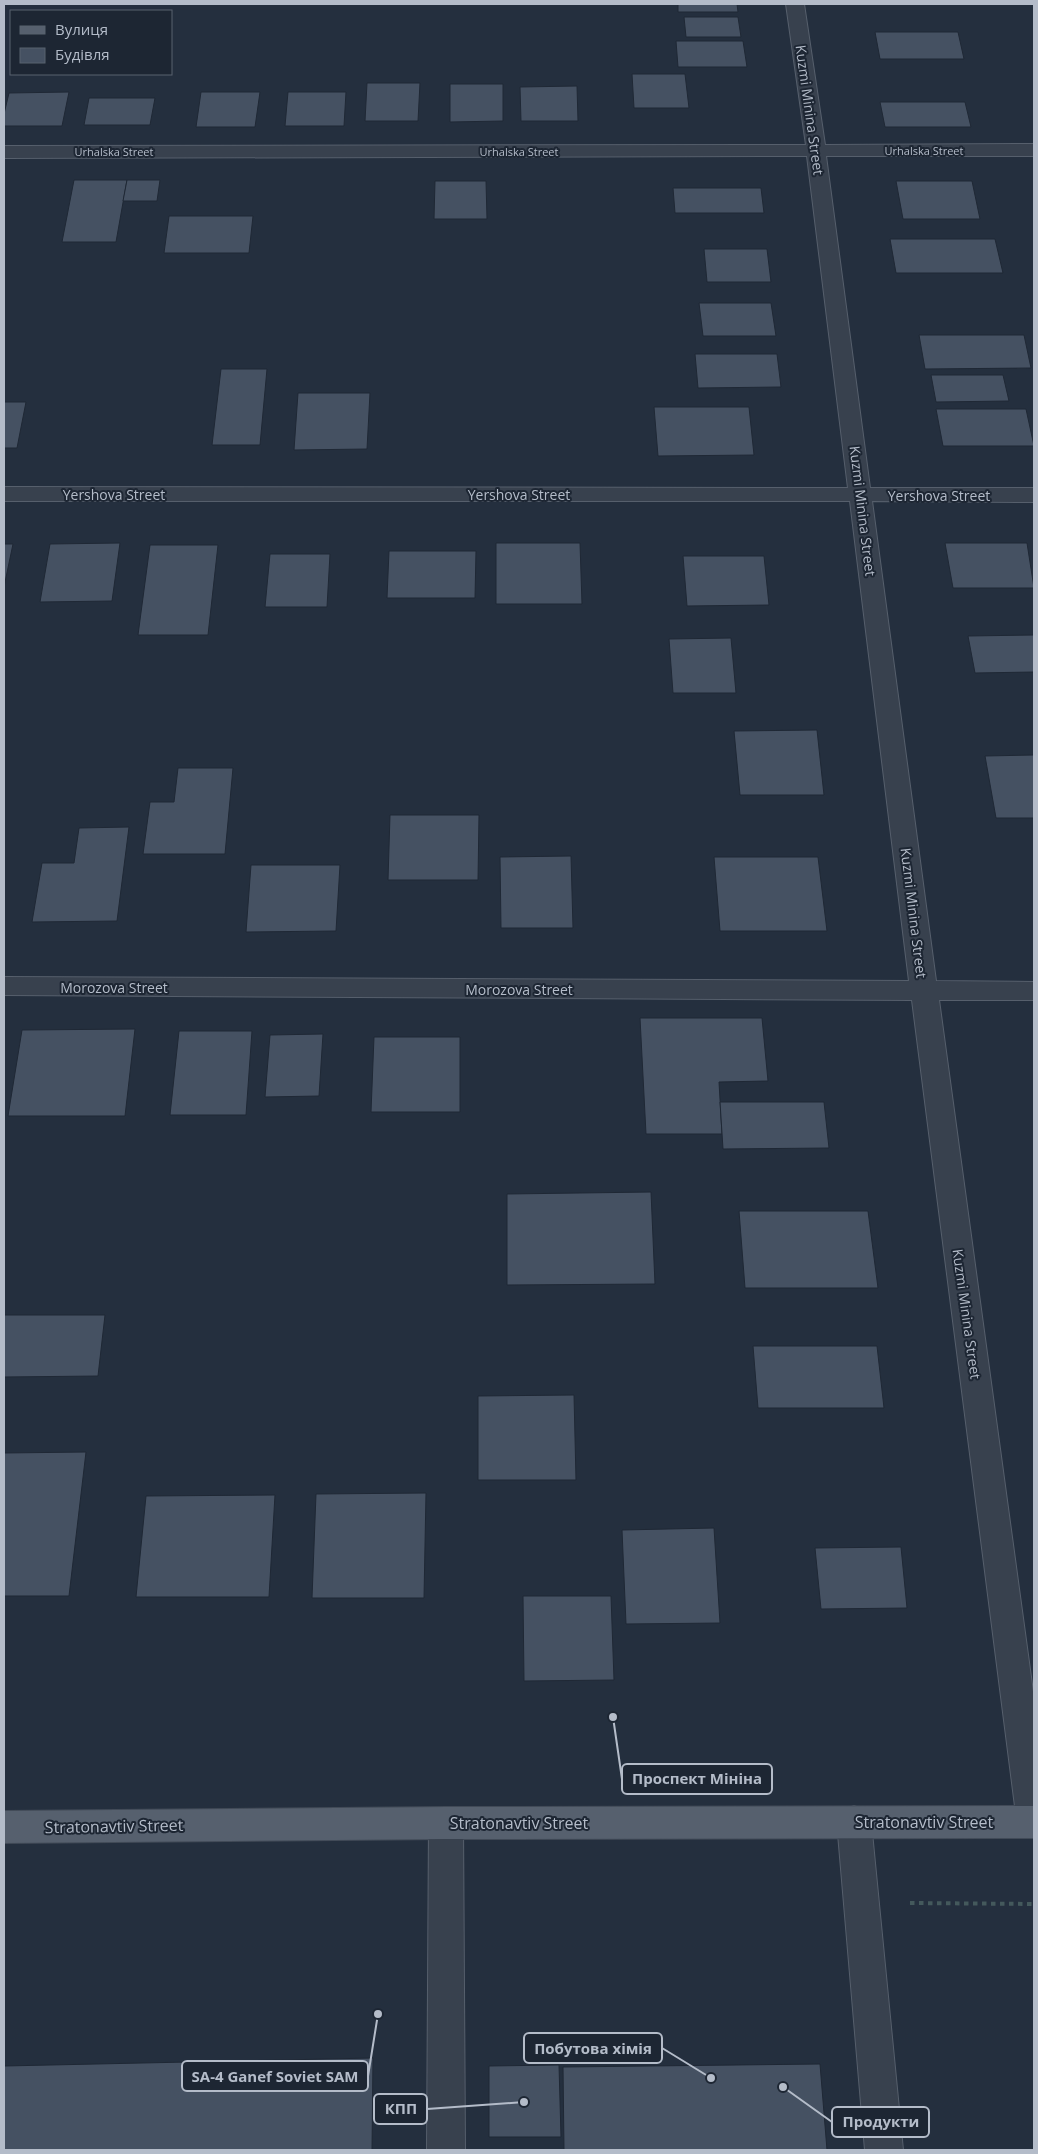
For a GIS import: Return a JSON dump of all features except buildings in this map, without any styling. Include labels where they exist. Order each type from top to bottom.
[{"type":"main road","name":"Stratonavtiv Street","points":[[4,1827],[446,1823],[1034,1822]]},
{"type":"street","name":"Kuzmi Minina Street","points":[[795,4],[816,151],[924,991],[1034,1822]]},
{"type":"street","name":"Urhalska Street","points":[[4,152],[1034,150]]},
{"type":"street","name":"Yershova Street","points":[[4,494],[1034,495]]},
{"type":"street","name":"Morozova Street","points":[[4,986],[1034,991]]},
{"type":"street","points":[[854,1822],[884,2150]]},
{"type":"street","points":[[446,1823],[446,2150]]},
{"type":"path","points":[[862,1903],[1034,1904]]},
{"type":"place","name":"Проспект Мініна","points":[[613,1717]]},
{"type":"place","name":"SA-4 Ganef Soviet SAM","points":[[378,2014]]},
{"type":"place","name":"Побутова хімія","points":[[711,2078]]},
{"type":"place","name":"Продукти","points":[[783,2087]]},
{"type":"place","name":"КПП","points":[[524,2102]]}]
